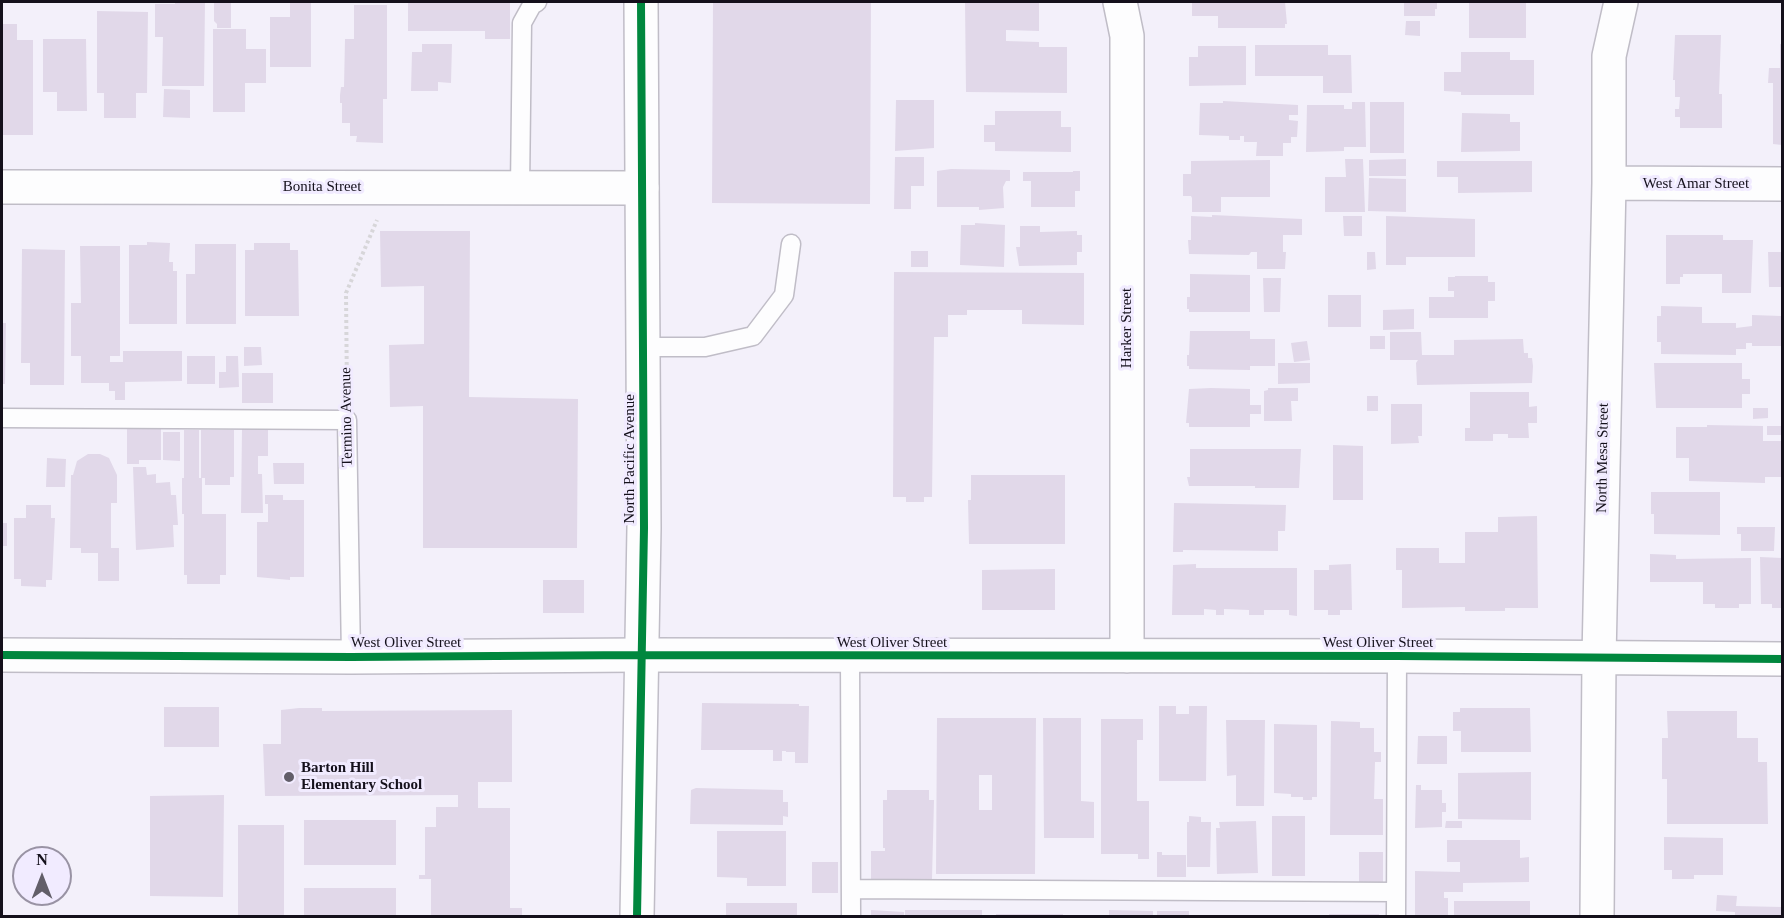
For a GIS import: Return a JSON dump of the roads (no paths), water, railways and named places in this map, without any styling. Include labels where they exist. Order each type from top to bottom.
[{"type":"street","name":"North Pacific Avenue","points":[[637,916],[644,528],[641,2]]},
{"type":"street","name":"Harker Street","points":[[1120,2],[1127,36],[1127,656]]},
{"type":"street","name":"North Mesa Street","points":[[1597,916],[1609,56],[1621,2]]},
{"type":"street","name":"West Amar Street","points":[[1609,183],[1782,184]]},
{"type":"street","name":"Bonita Street","points":[[2,187],[642,188]]},
{"type":"street","name":"West Oliver Street","points":[[2,655],[1397,656],[1782,659]]},
{"type":"lane","points":[[520,188],[522,23],[532,5],[537,2]]},
{"type":"lane","points":[[643,347],[705,347],[753,336],[784,295],[791,244]]},
{"type":"lane","name":"Termino Avenue","points":[[2,418],[347,420],[351,657]]},
{"type":"lane","points":[[850,656],[851,916]]},
{"type":"lane","points":[[1396,916],[1397,656]]},
{"type":"lane","points":[[851,890],[1396,892]]},
{"type":"place","name":"Barton Hill Elementary School","points":[[289,777]]}]
